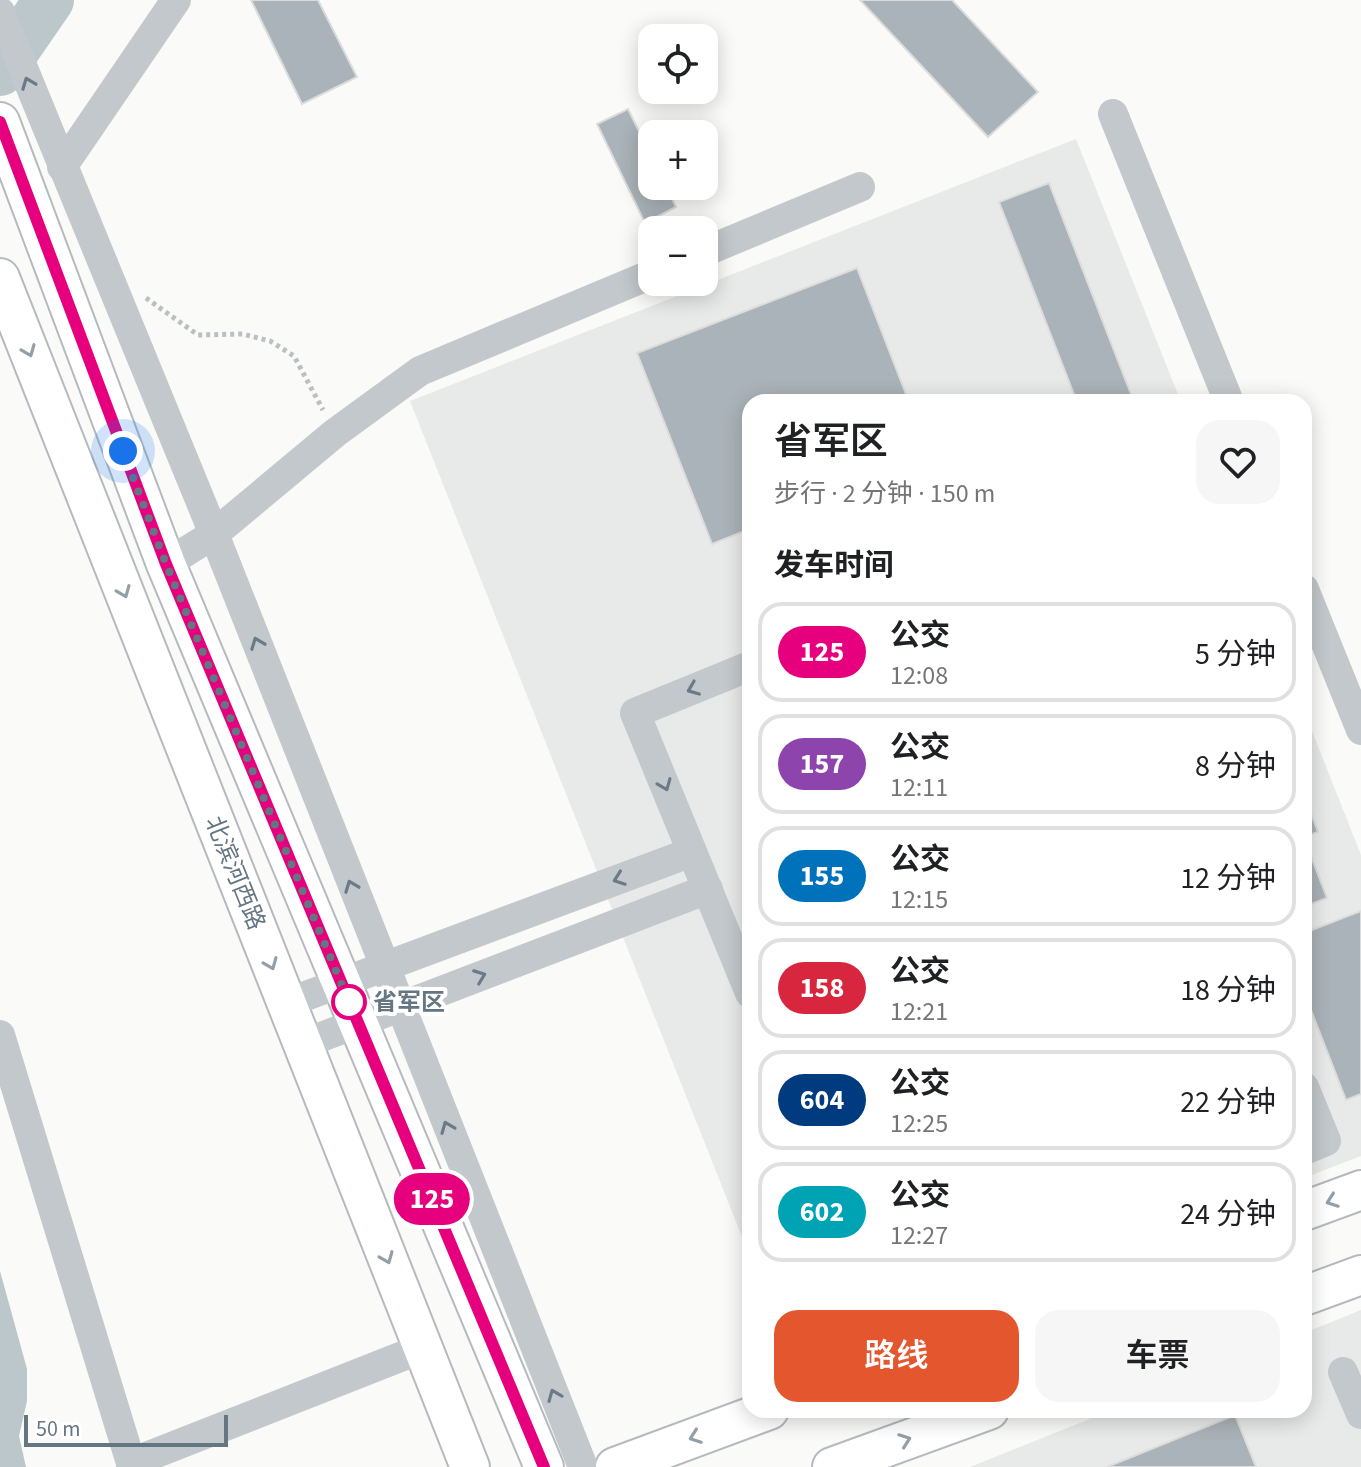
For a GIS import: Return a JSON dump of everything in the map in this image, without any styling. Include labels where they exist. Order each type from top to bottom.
[{"type":"main road","points":[[0,122],[166,564],[544,1467]]},
{"type":"main road","name":"北滨河西路","points":[[2,290],[470,1467]]},
{"type":"main road","points":[[1312,1208],[1361,1190]]},
{"type":"main road","points":[[1312,1293],[1361,1275]]},
{"type":"main road","points":[[615,1467],[747,1418]]},
{"type":"main road","points":[[832,1467],[967,1418]]},
{"type":"street","points":[[59,160],[176,0]]},
{"type":"street","points":[[0,12],[214,534],[583,1467]]},
{"type":"street","points":[[1113,114],[1226,394]]},
{"type":"street","points":[[718,246],[860,187]]},
{"type":"street","points":[[166,564],[214,534],[335,433],[420,371],[638,280]]},
{"type":"street","points":[[1312,609],[1361,730]]},
{"type":"street","points":[[742,669],[635,713],[742,973]]},
{"type":"street","points":[[287,1003],[692,852]]},
{"type":"street","points":[[303,1044],[708,889]]},
{"type":"street","points":[[0,1035],[131,1465],[423,1348]]},
{"type":"street","points":[[1312,1107],[1326,1141],[1312,1147]]},
{"type":"street","points":[[1343,1372],[1361,1414]]},
{"type":"path","points":[[107,277],[160,305],[198,335],[243,334],[270,341],[294,356],[335,433]]},
{"type":"shaded area","points":[[1076,139],[1178,394],[742,394],[742,1237],[410,401],[677,296],[718,296],[718,280]]},
{"type":"shaded area","points":[[1312,731],[1361,855],[1361,1156],[1312,1175]]},
{"type":"shaded area","points":[[0,1271],[27,1369],[27,1401],[19,1436],[26,1467],[0,1467]]},
{"type":"shaded area","points":[[1361,1310],[1361,1467],[970,1467],[1092,1418],[1312,1418],[1312,1330]]},
{"type":"building","points":[[251,0],[318,0],[357,77],[302,104]]},
{"type":"building","points":[[860,0],[952,0],[1038,92],[988,137]]},
{"type":"building","points":[[628,109],[638,129],[638,200],[673,200],[676,207],[659,216],[642,216],[597,124]]},
{"type":"building","points":[[1049,183],[1131,394],[1074,394],[999,202]]},
{"type":"building","points":[[857,268],[906,394],[742,394],[742,532],[712,544],[637,353]]},
{"type":"building","points":[[1312,817],[1318,832],[1312,834]]},
{"type":"building","points":[[1312,859],[1327,898],[1312,904]]},
{"type":"building","points":[[1361,911],[1361,1094],[1346,1100],[1312,1013],[1312,930]]},
{"type":"building","points":[[1228,1418],[1236,1418],[1256,1467],[1107,1467]]},
{"type":"waterway","points":[[0,71],[49,0]]},
{"type":"bus line","name":"125","points":[[0,122],[166,564],[544,1467]]},
{"type":"place","name":"省军区","points":[[349,1002]]},
{"type":"route","points":[[123,451],[166,564],[349,1002]]}]
